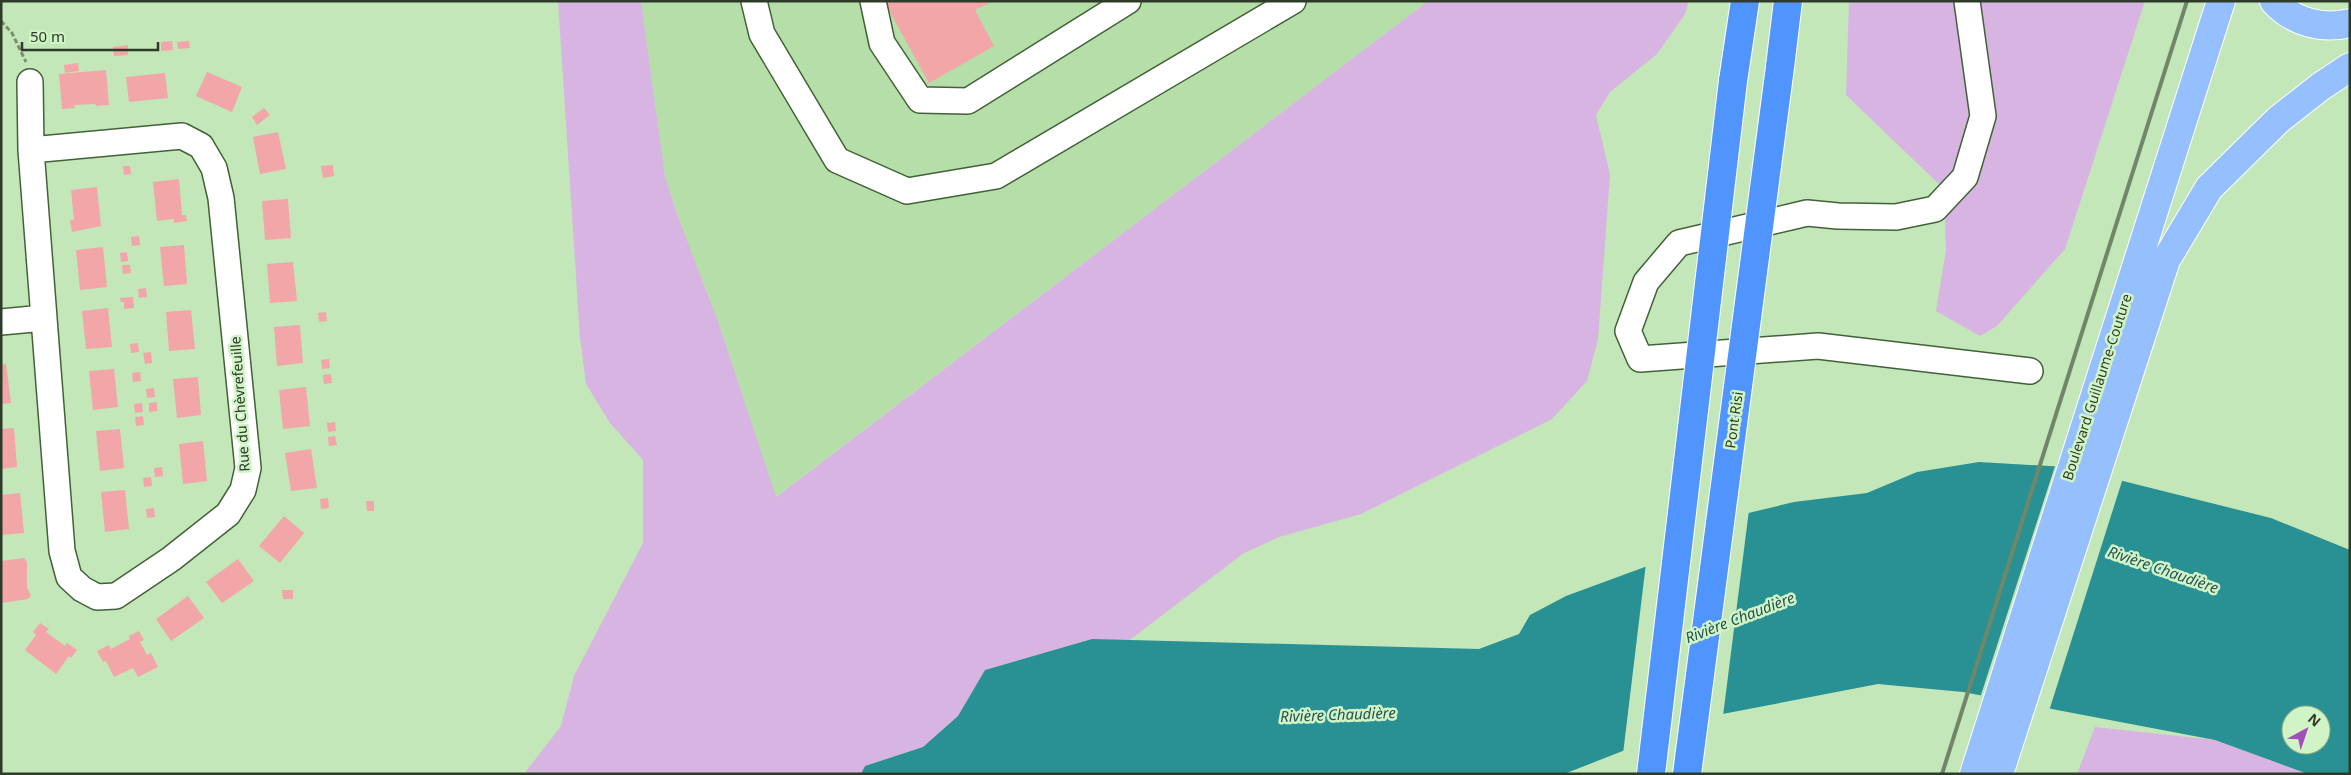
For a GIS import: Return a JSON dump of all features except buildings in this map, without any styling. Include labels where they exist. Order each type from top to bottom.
[{"type":"highway","points":[[1651,774],[1733,81],[1745,1]]},
{"type":"highway","name":"Pont Risi","points":[[1687,774],[1788,1]]},
{"type":"main road","name":"Boulevard Guillaume-Couture","points":[[1974,774],[2221,1]]},
{"type":"main road","points":[[2274,1],[2293,18],[2321,25],[2350,23]]},
{"type":"main road","name":"Boulevard Guillaume-Couture","points":[[1999,774],[2166,260],[2209,188],[2278,120],[2320,87],[2350,67]]},
{"type":"street","points":[[754,1],[762,34],[837,160],[907,191],[996,176],[1293,1]]},
{"type":"street","points":[[873,1],[882,43],[920,100],[968,101],[1128,1]]},
{"type":"street","points":[[1967,1],[1984,116],[1965,177],[1935,209],[1896,217],[1838,216],[1807,213],[1679,243],[1646,282],[1628,331],[1640,359],[1818,346],[2030,372]]},
{"type":"street","name":"Rue du Chèvrefeuille","points":[[30,82],[31,150],[62,551],[69,577],[82,589],[97,597],[116,596],[171,559],[228,514],[243,490],[248,468],[221,198],[214,168],[200,146],[182,136],[31,150]]},
{"type":"street","points":[[1,322],[44,318]]},
{"type":"path","points":[[1,21],[12,33],[25,57],[30,82]]},
{"type":"shaded area","points":[[558,1],[641,1],[665,176],[677,214],[719,324],[776,497],[1428,1],[1689,1],[1685,14],[1657,54],[1610,92],[1596,115],[1610,175],[1598,339],[1587,381],[1552,419],[1361,514],[1279,537],[1244,553],[1127,642],[1092,639],[985,670],[958,716],[923,747],[865,766],[861,774],[524,774],[561,726],[574,676],[643,543],[643,460],[610,423],[586,384],[580,338]]},
{"type":"shaded area","points":[[641,1],[1428,1],[775,497],[719,324],[677,214],[665,176]]},
{"type":"shaded area","points":[[1849,1],[2145,1],[2065,249],[1997,326],[1980,336],[1936,311],[1946,250],[1944,189],[1846,95]]},
{"type":"shaded area","points":[[2095,727],[2215,740],[2308,774],[2077,774]]},
{"type":"water","name":"Rivière Chaudière","points":[[1979,462],[2067,467],[2271,518],[2350,550],[2350,774],[2308,774],[2215,740],[1963,692],[1878,684],[1712,716],[1564,774],[861,774],[865,766],[923,747],[958,716],[985,670],[1092,639],[1479,649],[1519,634],[1530,615],[1566,596],[1653,564],[1732,517],[1794,502],[1867,493],[1917,472]]},
{"type":"pier","points":[[2056,463],[2068,464],[2123,478],[2049,711],[1980,698]]},
{"type":"pier","points":[[1749,510],[1723,716],[1712,718],[1623,754],[1646,563],[1687,536],[1731,515]]},
{"type":"railway","points":[[1942,774],[2187,1]]}]
